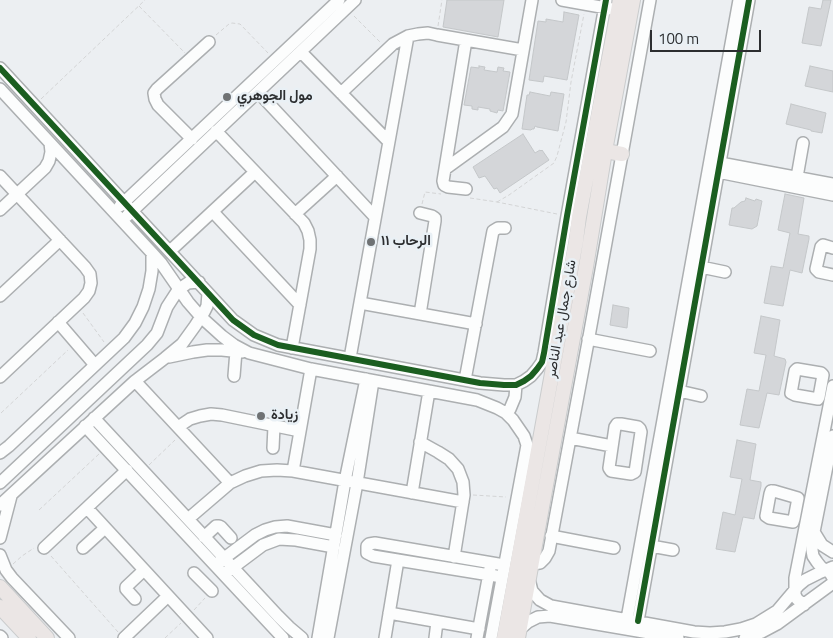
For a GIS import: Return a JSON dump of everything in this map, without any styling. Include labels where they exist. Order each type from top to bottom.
[{"type":"main road","name":"شارع جمال عبد الناصر","points":[[504,638],[533,445],[550,354],[583,242],[594,220],[633,0]]},
{"type":"main road","name":"شارع جمال عبد الناصر","points":[[519,633],[583,242],[573,217],[612,4]]},
{"type":"main road","points":[[605,151],[622,154]]},
{"type":"main road","points":[[573,217],[594,220]]},
{"type":"main road","points":[[0,587],[47,638]]},
{"type":"main road","points":[[0,607],[29,638]]},
{"type":"street","points":[[445,169],[497,132],[512,114],[532,0]]},
{"type":"street","points":[[562,0],[586,4],[612,4]]},
{"type":"street","points":[[650,0],[549,550],[545,558],[530,571],[532,591],[540,600],[551,606],[694,632],[710,633],[741,629],[756,624],[770,616],[783,605],[806,580],[819,573],[831,572]]},
{"type":"street","points":[[632,620],[721,128],[739,0]]},
{"type":"street","points":[[632,620],[651,546],[652,511],[679,392],[701,267],[707,207],[719,168],[721,128],[749,0]]},
{"type":"street","points":[[118,216],[258,92],[301,52],[347,3]]},
{"type":"street","points":[[129,206],[192,139],[275,61],[347,3]]},
{"type":"street","points":[[341,93],[387,49],[408,36],[428,33],[437,34],[523,50]]},
{"type":"street","points":[[350,358],[408,36]]},
{"type":"street","points":[[466,40],[443,181],[444,185],[468,194]]},
{"type":"street","points":[[192,139],[158,105],[154,93],[209,42]]},
{"type":"street","points":[[301,52],[389,142]]},
{"type":"street","points":[[0,68],[233,320],[266,341],[278,345],[492,385],[516,385],[531,376],[550,354],[573,217]]},
{"type":"street","points":[[0,89],[161,263],[178,290],[201,317],[222,336],[249,353]]},
{"type":"street","points":[[258,92],[376,217]]},
{"type":"street","points":[[216,131],[304,223],[308,231],[310,249],[292,348]]},
{"type":"street","points":[[797,178],[803,143]]},
{"type":"street","points":[[0,210],[45,168],[51,152],[50,144]]},
{"type":"street","points":[[45,168],[62,165],[71,166]]},
{"type":"street","points":[[719,168],[833,184]]},
{"type":"street","points":[[719,168],[833,195]]},
{"type":"street","points":[[170,251],[255,172]]},
{"type":"street","points":[[0,176],[85,267],[90,274],[91,283],[89,291],[76,305],[0,377]]},
{"type":"street","points":[[295,214],[338,176]]},
{"type":"street","points":[[213,212],[300,305]]},
{"type":"street","points":[[420,213],[432,216],[435,218],[435,221],[420,314]]},
{"type":"street","points":[[465,380],[494,231],[498,228],[505,228]]},
{"type":"street","points":[[0,296],[60,240]]},
{"type":"street","points":[[833,248],[821,247],[816,269],[818,272],[833,275]]},
{"type":"street","points":[[0,453],[124,338],[144,307],[152,271],[152,253]]},
{"type":"street","points":[[701,267],[725,272]]},
{"type":"street","points":[[0,483],[147,345],[157,333],[167,307],[178,290],[188,283],[199,282]]},
{"type":"street","points":[[0,505],[135,380],[163,360],[185,340],[207,306],[208,293]]},
{"type":"street","points":[[360,303],[476,324]]},
{"type":"street","points":[[58,322],[95,365]]},
{"type":"street","points":[[588,339],[650,351]]},
{"type":"street","points":[[147,345],[156,351],[163,360]]},
{"type":"street","points":[[163,360],[179,354],[207,350],[249,353],[311,370],[477,400],[506,413],[520,427],[524,436],[533,445],[517,498],[491,638]]},
{"type":"street","points":[[234,376],[236,351]]},
{"type":"street","points":[[293,471],[311,370]]},
{"type":"street","points":[[135,380],[230,483]]},
{"type":"street","points":[[328,638],[351,482],[370,380]]},
{"type":"street","points":[[506,413],[513,403],[516,385]]},
{"type":"street","points":[[804,605],[794,591],[802,512],[829,387]]},
{"type":"street","points":[[412,493],[429,391]]},
{"type":"street","points":[[679,392],[701,396]]},
{"type":"street","points":[[181,430],[190,419],[211,414],[300,431]]},
{"type":"street","points":[[90,422],[106,448],[127,470],[223,567],[302,638]]},
{"type":"street","points":[[90,422],[143,471],[204,536],[223,567],[283,638]]},
{"type":"street","points":[[272,448],[274,426]]},
{"type":"street","points":[[831,572],[821,567],[813,556],[812,550],[814,532],[829,479],[833,436]]},
{"type":"street","points":[[570,438],[612,446]]},
{"type":"street","points":[[420,442],[449,459],[458,469],[463,482],[463,498],[454,557]]},
{"type":"street","points":[[44,548],[127,470]]},
{"type":"street","points":[[188,519],[230,483],[261,471],[293,471],[412,493],[463,498]]},
{"type":"street","points":[[318,638],[336,535],[351,482]]},
{"type":"street","points":[[0,538],[11,495]]},
{"type":"street","points":[[86,508],[207,638]]},
{"type":"street","points":[[204,536],[216,526],[219,526],[231,538]]},
{"type":"street","points":[[204,582],[223,567],[255,535],[265,530],[287,526],[336,535]]},
{"type":"street","points":[[83,548],[105,528]]},
{"type":"street","points":[[814,532],[822,544],[833,552]]},
{"type":"street","points":[[551,536],[614,548]]},
{"type":"street","points":[[223,567],[263,545],[279,539],[334,547]]},
{"type":"street","points":[[502,578],[370,555],[367,553],[367,546],[372,543],[504,565]]},
{"type":"street","points":[[651,546],[673,550]]},
{"type":"street","points":[[0,555],[6,570],[69,638]]},
{"type":"street","points":[[385,638],[398,560]]},
{"type":"street","points":[[389,614],[437,622],[478,634],[491,563]]},
{"type":"street","points":[[135,599],[126,587],[144,570]]},
{"type":"street","points":[[194,573],[212,591]]},
{"type":"street","points":[[745,638],[777,624],[833,583]]},
{"type":"street","points":[[120,634],[168,596]]},
{"type":"street","points":[[519,633],[528,622],[538,617],[550,616],[678,638]]},
{"type":"street","points":[[435,638],[437,622]]},
{"type":"path","points":[[34,105],[145,0]]},
{"type":"path","points":[[437,34],[442,0]]},
{"type":"path","points":[[347,3],[387,49]]},
{"type":"path","points":[[497,202],[554,163],[566,122],[571,82],[586,4]]},
{"type":"path","points":[[140,6],[190,59]]},
{"type":"path","points":[[209,42],[229,24],[240,24],[275,61]]},
{"type":"path","points":[[420,213],[425,192],[443,194]]},
{"type":"path","points":[[468,194],[497,202],[573,217]]},
{"type":"path","points":[[76,305],[111,350]]},
{"type":"path","points":[[1,413],[76,343]]},
{"type":"path","points":[[143,471],[181,430]]},
{"type":"path","points":[[39,510],[106,448]]},
{"type":"path","points":[[463,498],[517,498]]},
{"type":"path","points":[[6,570],[31,550],[38,546],[44,548],[120,634]]},
{"type":"path","points":[[165,638],[212,591]]},
{"type":"building","points":[[447,0],[504,0],[498,37],[443,27]]},
{"type":"building","points":[[823,0],[831,0],[821,46],[802,43],[809,7],[821,9]]},
{"type":"building","points":[[564,12],[579,15],[567,80],[544,76],[543,82],[529,80],[538,21],[546,22],[546,19],[563,22]]},
{"type":"building","points":[[479,66],[485,67],[484,70],[497,72],[498,67],[504,68],[503,71],[510,72],[503,111],[498,110],[497,113],[490,111],[490,109],[478,107],[478,110],[472,109],[472,106],[464,105],[471,67],[479,68]]},
{"type":"building","points":[[810,66],[833,71],[833,92],[805,86]]},
{"type":"building","points":[[530,92],[550,96],[551,92],[564,94],[558,131],[535,126],[531,130],[522,129],[527,95]]},
{"type":"building","points":[[791,104],[826,113],[822,133],[786,124]]},
{"type":"building","points":[[523,134],[535,153],[542,150],[549,160],[500,193],[497,188],[494,189],[485,176],[479,178],[473,167]]},
{"type":"building","points":[[785,194],[804,198],[798,234],[809,236],[809,239],[802,273],[790,270],[783,306],[764,303],[771,266],[783,268],[790,233],[778,230]]},
{"type":"building","points":[[746,198],[762,201],[757,226],[752,229],[729,225],[732,208],[745,201]]},
{"type":"building","points":[[613,305],[629,308],[627,328],[610,325]]},
{"type":"building","points":[[761,316],[780,320],[774,356],[785,359],[786,362],[779,395],[767,393],[759,428],[740,425],[747,389],[759,391],[766,355],[754,353]]},
{"type":"building","points":[[737,440],[756,444],[750,480],[761,482],[761,486],[754,519],[743,517],[735,552],[716,549],[723,512],[735,515],[742,479],[730,477]]},
{"type":"cycle path","points":[[0,68],[233,320],[254,335],[278,345],[480,383],[516,385],[531,376],[542,362],[606,0]]},
{"type":"cycle path","points":[[638,621],[749,0]]},
{"type":"place","name":"مول الجوهري","points":[[227,97]]},
{"type":"place","name":"الرحاب ١١","points":[[371,242]]},
{"type":"place","name":"زيادة","points":[[261,416]]}]
